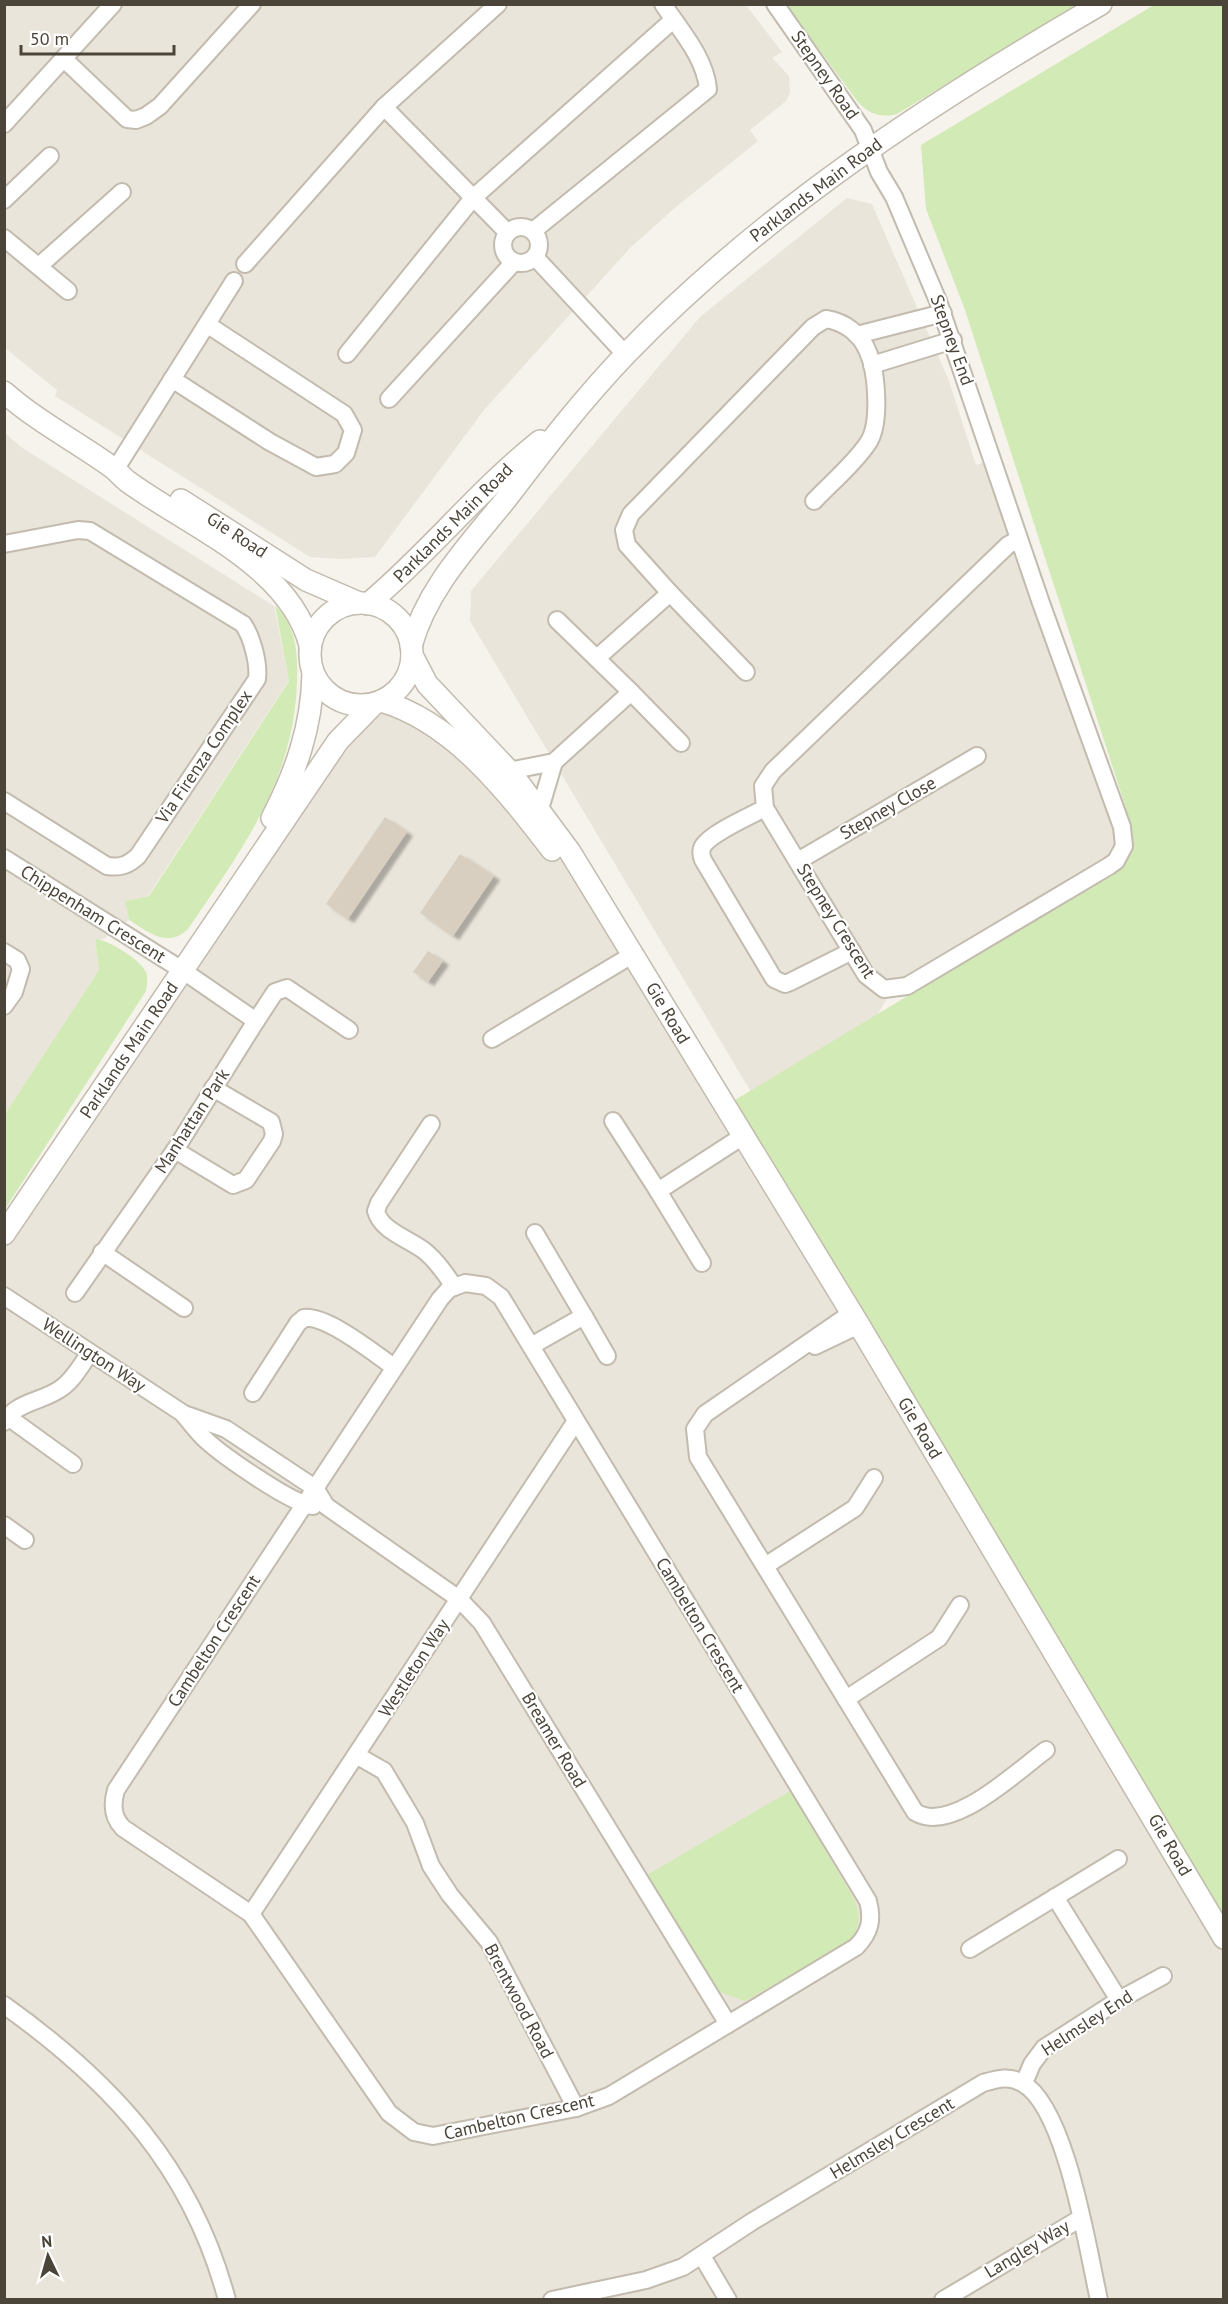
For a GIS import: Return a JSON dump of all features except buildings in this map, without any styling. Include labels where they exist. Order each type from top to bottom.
[{"type":"street","points":[[7,117],[64,59],[113,4]]},
{"type":"street","points":[[64,59],[127,119],[136,120],[160,106],[252,4]]},
{"type":"street","points":[[245,264],[384,107],[498,4]]},
{"type":"street","points":[[533,231],[708,89],[707,75],[699,59],[663,4]]},
{"type":"street","name":"Stepney Road","points":[[775,4],[863,130],[870,148]]},
{"type":"street","name":"Parklands Main Road","points":[[412,650],[418,621],[447,572],[567,420],[626,354],[746,242],[870,148],[922,113],[1101,4]]},
{"type":"street","points":[[347,354],[473,198],[673,20]]},
{"type":"street","points":[[384,107],[507,232]]},
{"type":"street","name":"Stepney End","points":[[870,148],[879,172],[894,197],[953,340],[1019,538]]},
{"type":"street","points":[[4,200],[50,156]]},
{"type":"street","points":[[39,266],[122,192]]},
{"type":"street","points":[[520,226],[533,231],[540,244],[535,257],[523,263],[514,262],[503,249],[507,232],[520,226]]},
{"type":"street","points":[[4,237],[68,291]]},
{"type":"street","points":[[535,257],[626,354]]},
{"type":"street","points":[[388,399],[514,262]]},
{"type":"street","points":[[115,470],[234,282]]},
{"type":"street","points":[[857,334],[943,314]]},
{"type":"street","points":[[746,672],[627,545],[624,530],[631,514],[813,327],[826,319],[839,321],[857,334],[868,351],[872,365],[876,426],[869,442],[814,501]]},
{"type":"street","points":[[172,379],[270,442],[316,467],[335,464],[346,453],[353,430],[344,414],[208,325]]},
{"type":"street","points":[[872,365],[953,340]]},
{"type":"street","name":"Gie Road","points":[[4,392],[48,426],[115,470],[125,480],[165,504],[258,570],[290,602],[304,626],[310,645]]},
{"type":"street","name":"Parklands Main Road","points":[[364,603],[394,582],[514,461],[567,420]]},
{"type":"street","name":"Gie Road","points":[[115,470],[141,477],[204,513],[306,580],[364,603]]},
{"type":"street","name":"Via Firenza Complex","points":[[4,544],[78,530],[90,531],[243,624],[247,630],[258,669],[257,679],[138,856],[130,863],[120,868],[107,866],[4,801]]},
{"type":"street","points":[[852,951],[785,984],[774,979],[703,861],[701,852],[705,844],[718,834],[765,808],[762,794],[769,775],[1008,545],[1019,538]]},
{"type":"street","name":"Stepney Crescent","points":[[765,808],[866,975],[876,986],[892,990],[906,986],[1109,866],[1120,854],[1125,840],[1122,827],[1019,538]]},
{"type":"street","points":[[597,658],[670,592]]},
{"type":"street","points":[[364,603],[383,608],[398,619],[407,633],[412,650],[404,682],[378,702],[355,705],[335,699],[319,684],[313,674],[310,645],[316,628],[330,614],[339,608],[364,603]]},
{"type":"street","points":[[557,620],[681,743]]},
{"type":"street","name":"Gie Road","points":[[412,650],[427,684],[509,771],[540,809],[612,922],[854,1319],[1224,1938]]},
{"type":"street","name":"Parklands Main Road","points":[[253,866],[258,844],[285,793],[301,753],[310,712],[313,674]]},
{"type":"street","points":[[509,771],[554,762],[631,692]]},
{"type":"street","name":"Parklands Main Road","points":[[4,1234],[338,741],[378,702]]},
{"type":"street","name":"Gie Road","points":[[378,702],[399,706],[441,732],[478,763],[612,922]]},
{"type":"street","name":"Stepney Close","points":[[798,861],[977,756]]},
{"type":"street","points":[[540,809],[554,762]]},
{"type":"street","name":"Chippenham Crescent","points":[[4,858],[182,970]]},
{"type":"street","points":[[4,952],[17,960],[21,969],[14,992],[4,1006]]},
{"type":"street","points":[[492,1039],[599,977],[632,955]]},
{"type":"street","points":[[182,970],[256,1021]]},
{"type":"street","name":"Manhattan Park","points":[[75,1293],[175,1150],[275,992],[287,988],[350,1030]]},
{"type":"street","points":[[175,1150],[233,1185],[246,1180],[272,1141],[271,1122],[213,1088]]},
{"type":"street","points":[[613,1121],[702,1263]]},
{"type":"street","points":[[431,1124],[376,1211],[383,1223],[426,1252],[445,1272],[454,1287]]},
{"type":"street","points":[[658,1191],[743,1136]]},
{"type":"street","points":[[535,1233],[607,1356]]},
{"type":"street","points":[[102,1252],[184,1308]]},
{"type":"street","name":"Cambelton Crescent","points":[[475,1283],[494,1290],[531,1346],[870,1909],[867,1933],[856,1947],[609,2096],[576,2108],[442,2136],[423,2135],[405,2127],[389,2114],[251,1914],[123,1828],[116,1819],[113,1802],[116,1790],[440,1299],[454,1287],[475,1283]]},
{"type":"street","name":"Wellington Way","points":[[4,1296],[184,1414],[226,1429],[315,1488]]},
{"type":"street","points":[[531,1346],[584,1316]]},
{"type":"street","points":[[253,1393],[298,1323],[304,1318],[316,1319],[344,1334],[394,1367]]},
{"type":"street","points":[[854,1319],[802,1348],[705,1414],[695,1429],[698,1456],[915,1812],[924,1818],[953,1814],[979,1799],[1046,1750]]},
{"type":"street","points":[[74,1464],[6,1420],[23,1403],[61,1389],[72,1379],[90,1353]]},
{"type":"street","name":"Wellington Way","points":[[184,1414],[206,1440],[303,1505]]},
{"type":"street","name":"Westleton Way","points":[[251,1914],[576,1421]]},
{"type":"street","points":[[765,1566],[855,1508],[874,1478]]},
{"type":"street","name":"Breamer Road","points":[[315,1488],[326,1506],[459,1599],[482,1623],[728,2024]]},
{"type":"street","points":[[303,1505],[326,1506]]},
{"type":"street","points":[[4,1525],[25,1540]]},
{"type":"street","points":[[846,1699],[939,1638],[960,1605]]},
{"type":"street","name":"Brentwood Road","points":[[356,1755],[384,1772],[415,1823],[431,1866],[450,1895],[489,1942],[576,2108]]},
{"type":"street","points":[[970,1949],[1118,1859]]},
{"type":"street","points":[[1055,1897],[1119,2000]]},
{"type":"street","name":"Helmsley End","points":[[1024,2083],[1037,2055],[1044,2048],[1119,2000],[1163,1976]]},
{"type":"street","points":[[4,2004],[84,2066],[145,2134],[190,2205],[218,2266],[227,2300]]},
{"type":"street","name":"Helmsley Crescent","points":[[552,2300],[654,2277],[683,2267],[983,2083],[1000,2078],[1024,2083]]},
{"type":"street","points":[[1024,2083],[1035,2094],[1060,2138],[1099,2300]]},
{"type":"street","name":"Langley Way","points":[[943,2300],[1081,2218]]},
{"type":"street","points":[[702,2256],[728,2300]]},
{"type":"shaded area","points":[[4,5],[746,5],[782,52],[772,58],[789,76],[790,93],[786,101],[750,130],[758,141],[677,206],[630,248],[484,410],[375,557],[343,559],[310,557],[55,396],[57,390],[5,348]]},
{"type":"shaded area","points":[[847,198],[872,204],[949,381],[976,465],[996,458],[1126,848],[892,990],[876,1017],[751,1092],[470,621],[471,591],[700,317]]},
{"type":"shaded area","points":[[5,433],[21,447],[274,606],[289,680],[148,896],[125,901],[129,920],[104,939],[95,940],[99,970],[5,1114]]},
{"type":"shaded area","points":[[374,704],[441,732],[550,847],[612,922],[1223,1938],[1223,2299],[5,2300],[5,1234]]},
{"type":"green space","points":[[786,5],[1077,5],[897,114],[886,116],[866,110],[858,102]]},
{"type":"green space","points":[[1154,5],[1223,5],[1223,1922],[735,1100],[1120,868],[1132,850],[1132,827],[965,310],[926,209],[921,145]]},
{"type":"green space","points":[[275,605],[287,622],[296,650],[297,681],[294,717],[286,751],[262,812],[227,871],[188,929],[173,938],[158,936],[129,920],[125,901],[149,896],[289,681]]},
{"type":"green space","points":[[95,939],[115,946],[143,967],[147,977],[146,991],[5,1209],[5,1114],[99,970]]},
{"type":"green space","points":[[790,1791],[853,1897],[858,1916],[857,1928],[847,1944],[745,2001],[717,1991],[647,1875]]}]
